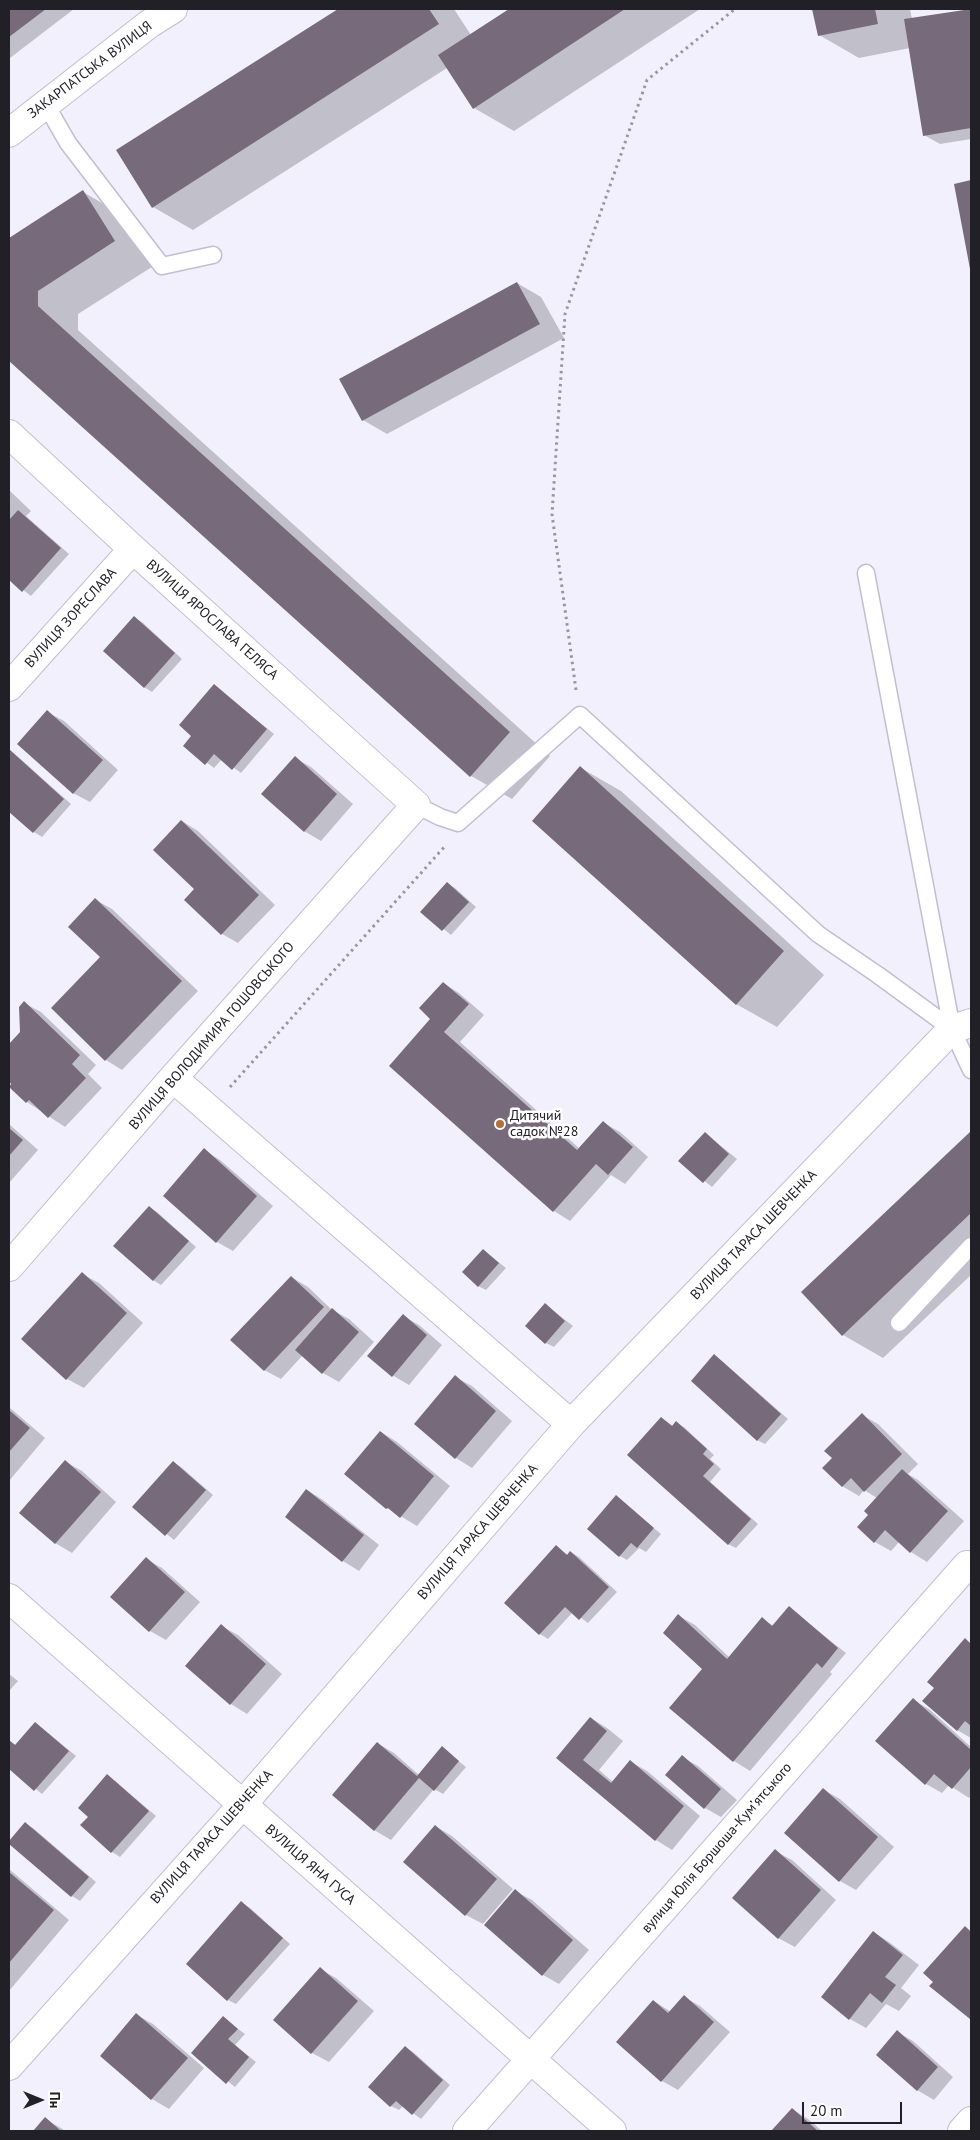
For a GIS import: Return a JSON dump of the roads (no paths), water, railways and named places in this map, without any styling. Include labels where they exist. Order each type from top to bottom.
[{"type":"street","name":"ЗАКАРПАТСЬКА ВУЛИЦЯ","points":[[9,132],[149,24],[173,9]]},
{"type":"street","name":"ВУЛИЦЯ ЯРОСЛАВА ГЕЛЯСА","points":[[9,434],[132,549],[416,805]]},
{"type":"street","name":"ВУЛИЦЯ ЗОРЕСЛАВА","points":[[9,687],[132,549]]},
{"type":"street","name":"ВУЛИЦЯ ВОЛОДИМИРА ГОШОВСЬКОГО","points":[[9,1268],[173,1078],[416,805]]},
{"type":"street","name":"ВУЛИЦЯ ТАРАСА ШЕВЧЕНКА","points":[[9,2066],[242,1805],[571,1424],[962,1026]]},
{"type":"street","points":[[173,1078],[571,1424]]},
{"type":"street","name":"вулиця Юлія Боршоша-Кумʼятського","points":[[468,2131],[967,1565]]},
{"type":"street","name":"ВУЛИЦЯ ЯНА ГУСА","points":[[9,1598],[612,2131]]},
{"type":"street","points":[[962,2131],[971,2121]]},
{"type":"lane","points":[[45,103],[68,143],[162,266],[213,255]]},
{"type":"lane","points":[[866,573],[971,1070]]},
{"type":"lane","points":[[416,805],[440,817],[458,823],[580,715],[818,934],[878,975],[962,1026]]},
{"type":"lane","points":[[900,1324],[971,1246]]},
{"type":"place","name":"Дитячий садок №28","points":[[500,1124]]}]
